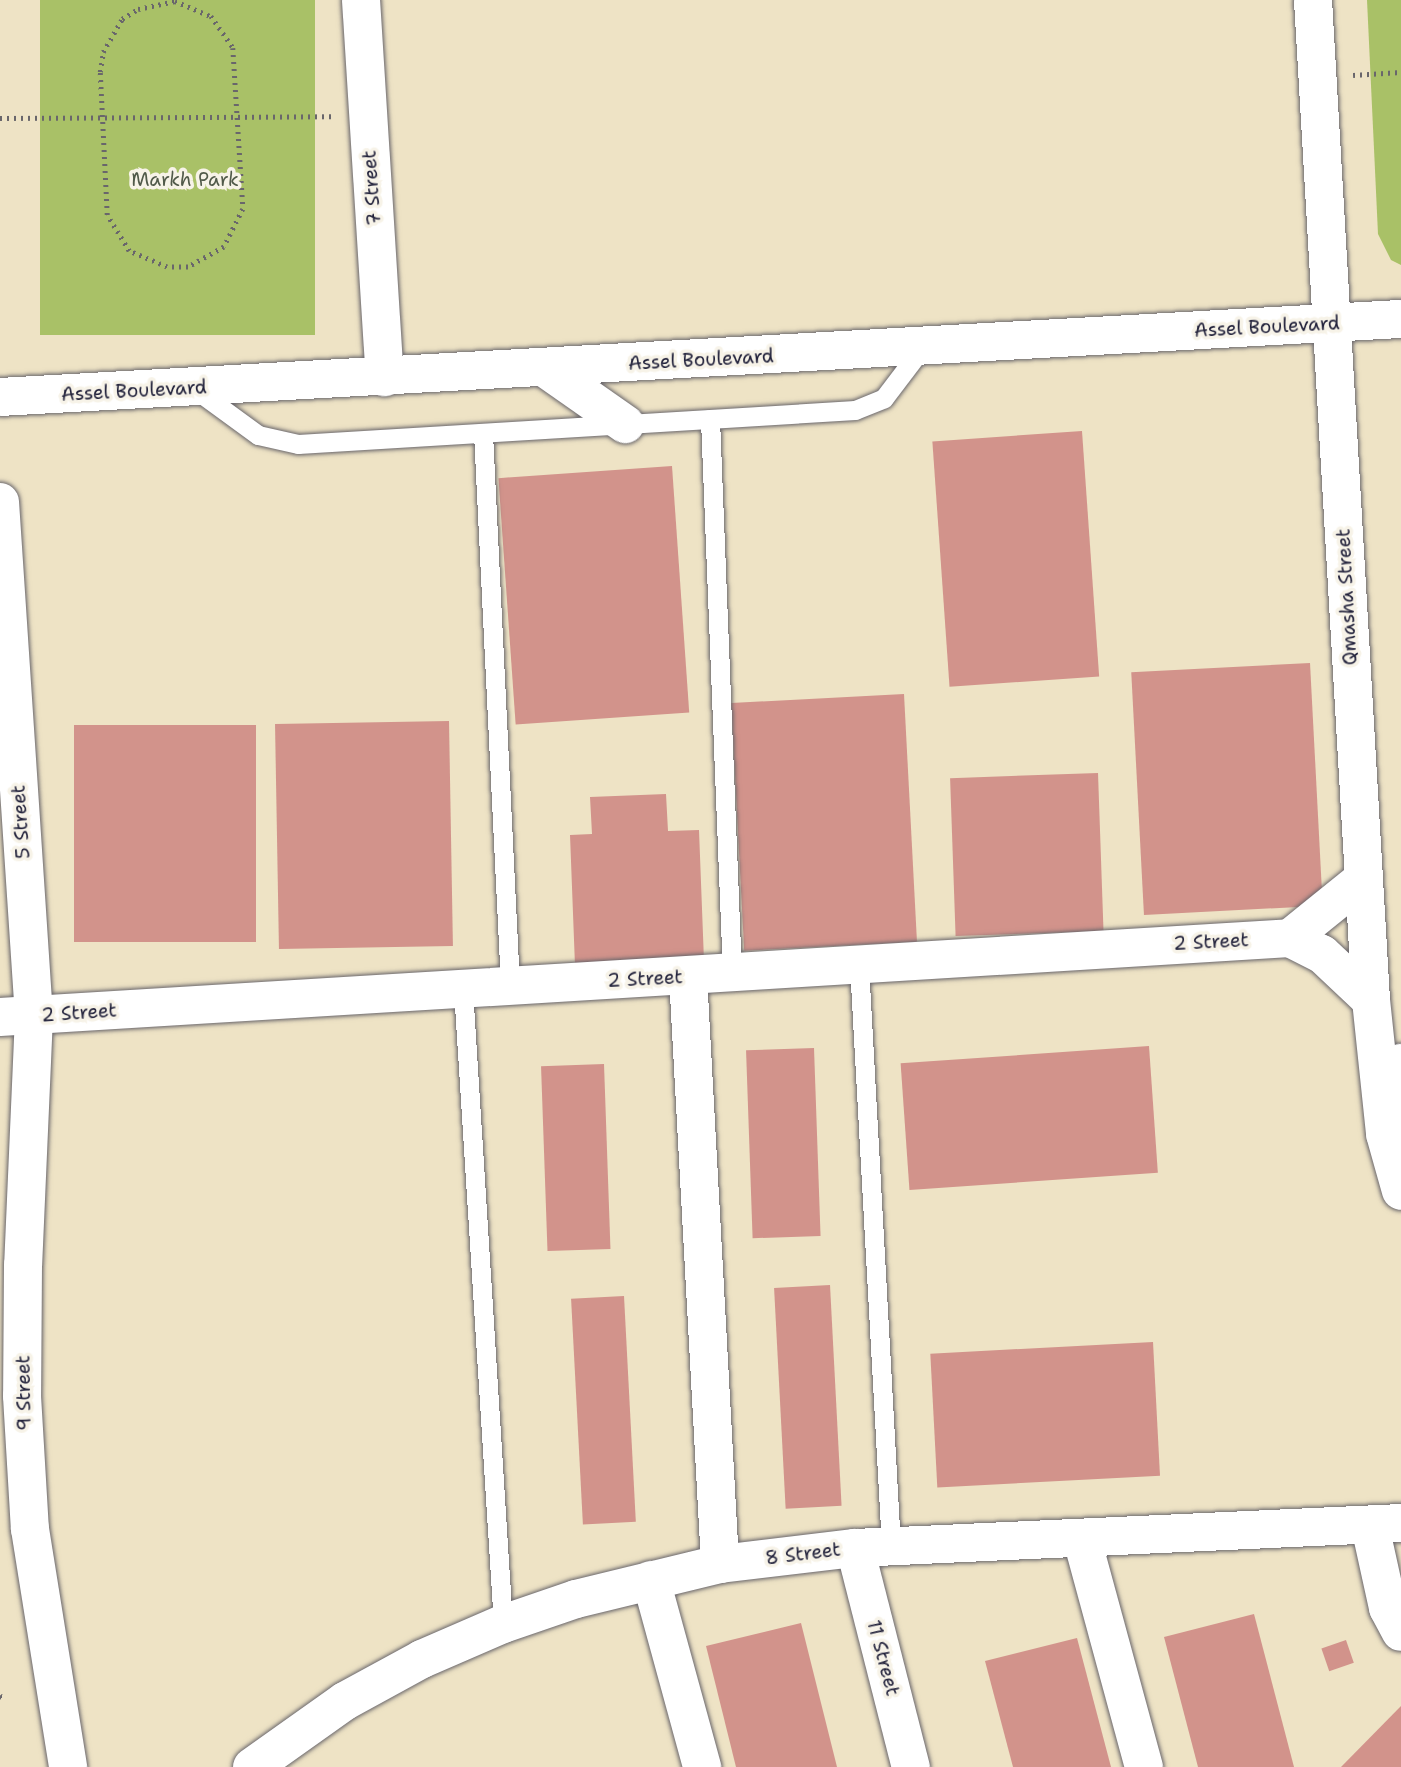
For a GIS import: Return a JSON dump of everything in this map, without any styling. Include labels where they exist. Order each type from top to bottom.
[{"type":"street","name":"7 Street","points":[[360,0],[384,377]]},
{"type":"street","name":"Qmasha Street","points":[[1313,0],[1371,1000],[1385,1134],[1401,1191]]},
{"type":"street","name":"Assel Boulevard","points":[[0,397],[922,348],[1401,319]]},
{"type":"street","points":[[545,368],[625,424]]},
{"type":"street","name":"5 Street","points":[[0,502],[17,1017]]},
{"type":"street","points":[[1363,879],[1290,938],[1322,954],[1371,1000]]},
{"type":"street","name":"2 Street","points":[[17,1017],[1290,938]]},
{"type":"street","points":[[688,976],[720,1564]]},
{"type":"street","name":"9 Street","points":[[17,1017],[23,1265],[22,1396],[30,1529],[68,1767]]},
{"type":"street","points":[[1385,1134],[1401,1063]]},
{"type":"street","points":[[1385,1524],[1388,1608],[1401,1632]]},
{"type":"street","name":"8 Street","points":[[261,1764],[345,1701],[422,1659],[503,1623],[650,1580],[720,1564],[873,1548],[1385,1524]]},
{"type":"street","points":[[1082,1539],[1144,1767]]},
{"type":"street","name":"11 Street","points":[[873,1548],[911,1767]]},
{"type":"street","points":[[650,1580],[702,1767]]},
{"type":"lane","points":[[194,388],[258,435],[284,444],[710,419],[870,405],[896,386],[922,348]]},
{"type":"lane","points":[[710,419],[732,973]]},
{"type":"lane","points":[[483,433],[510,986]]},
{"type":"lane","points":[[859,965],[873,1548]]},
{"type":"lane","points":[[463,989],[503,1623]]},
{"type":"path","points":[[175,1],[203,11],[224,30],[236,67],[243,209],[237,229],[208,259],[167,267],[129,251],[107,215],[102,117],[100,72],[110,35],[138,9],[175,1]]},
{"type":"path","points":[[1318,77],[1401,72]]},
{"type":"path","points":[[0,118],[368,116]]},
{"type":"green space","name":"Markh Park","points":[[40,0],[315,0],[315,335],[40,335]]},
{"type":"green space","points":[[1367,0],[1401,0],[1401,265],[1391,260],[1378,234]]},
{"type":"building","points":[[1082,431],[1099,676],[950,687],[932,441]]},
{"type":"building","points":[[672,466],[689,712],[516,725],[498,478]]},
{"type":"building","points":[[1310,663],[1323,906],[1144,915],[1131,672]]},
{"type":"building","points":[[904,694],[917,942],[744,951],[731,703]]},
{"type":"building","points":[[449,721],[453,946],[279,949],[275,724]]},
{"type":"building","points":[[74,725],[256,725],[256,942],[74,942]]},
{"type":"building","points":[[1098,773],[1104,931],[956,936],[950,778]]},
{"type":"building","points":[[666,794],[668,831],[699,830],[704,961],[575,966],[570,835],[592,834],[590,797]]},
{"type":"building","points":[[1149,1046],[1158,1173],[909,1190],[901,1063]]},
{"type":"building","points":[[814,1048],[821,1236],[753,1238],[746,1050]]},
{"type":"building","points":[[604,1064],[610,1249],[547,1251],[541,1066]]},
{"type":"building","points":[[830,1285],[842,1506],[786,1509],[774,1288]]},
{"type":"building","points":[[624,1296],[636,1522],[583,1524],[571,1299]]},
{"type":"building","points":[[1153,1342],[1160,1476],[937,1487],[930,1354]]},
{"type":"building","points":[[1254,1614],[1294,1767],[1198,1767],[1164,1637]]},
{"type":"building","points":[[801,1623],[837,1767],[736,1767],[706,1646]]},
{"type":"building","points":[[1077,1638],[1111,1767],[1013,1767],[985,1661]]},
{"type":"building","points":[[1346,1640],[1354,1663],[1329,1671],[1321,1648]]},
{"type":"building","points":[[1401,1706],[1401,1767],[1341,1767]]}]
